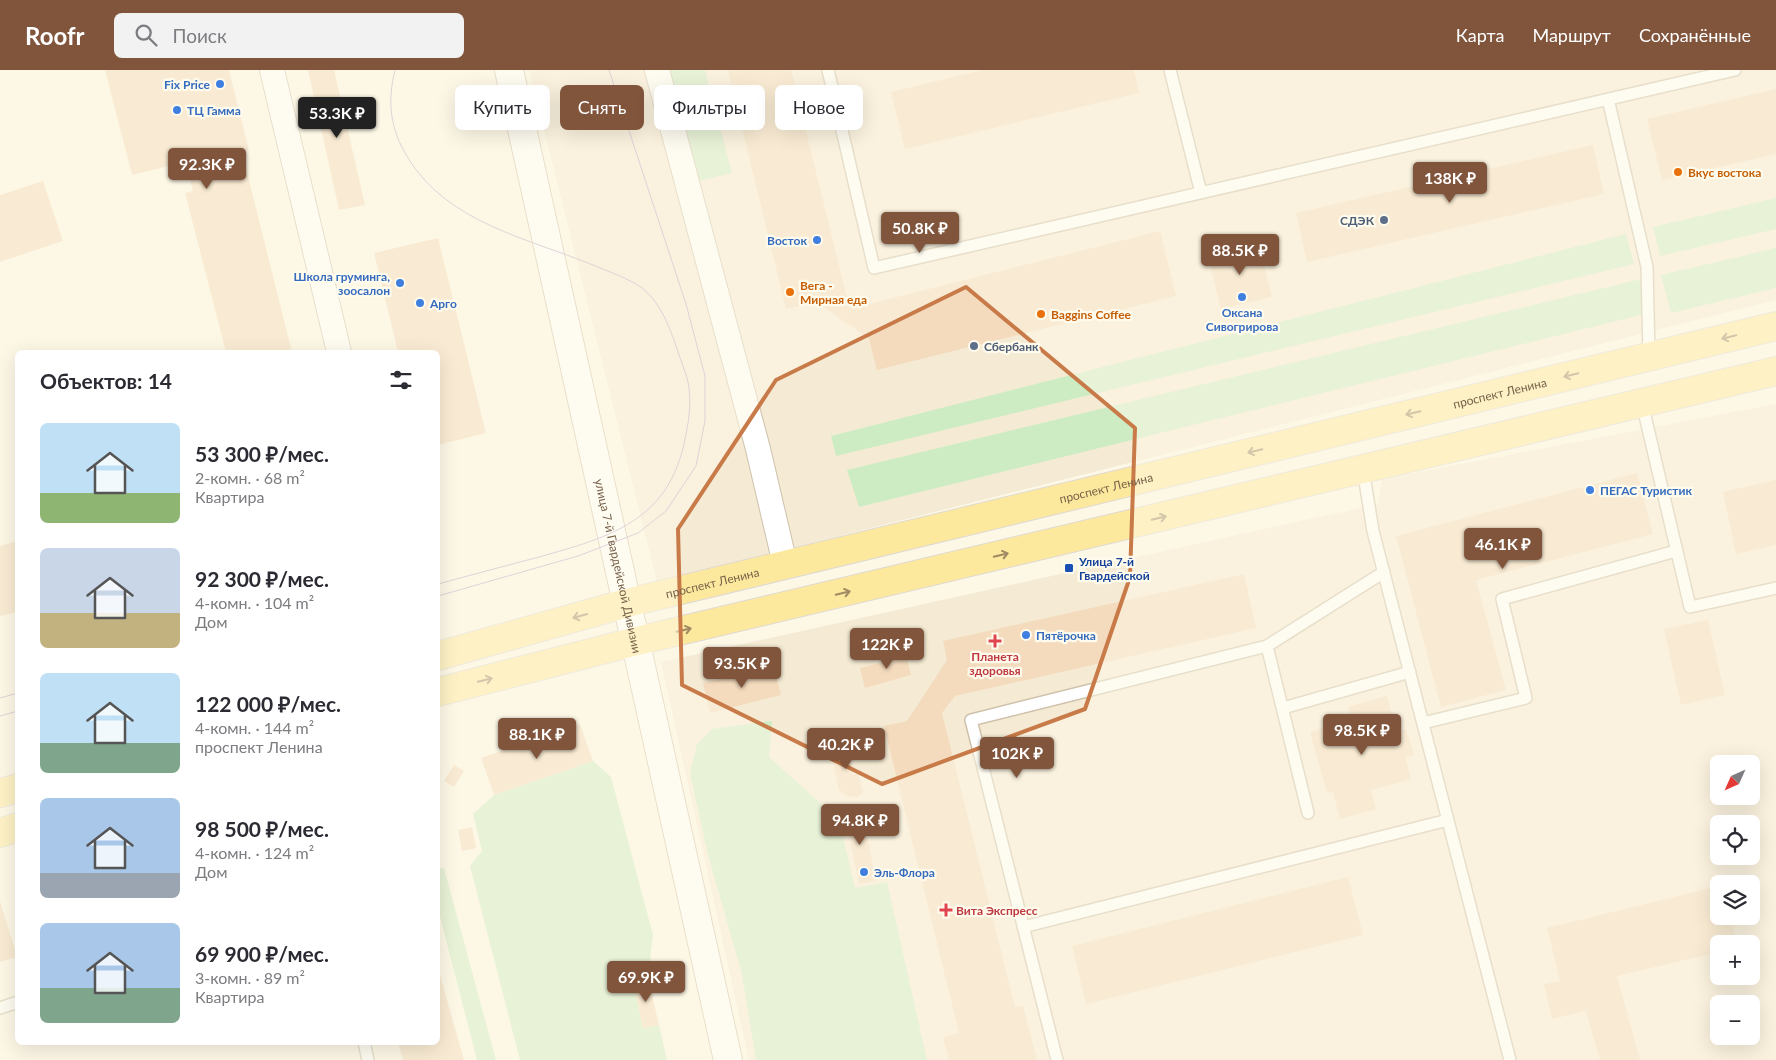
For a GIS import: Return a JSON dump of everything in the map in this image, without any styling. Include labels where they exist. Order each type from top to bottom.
[{"type":"main road","name":"улица 7-й Гвардейской Дивизии","points":[[509,70],[637,641],[647,696],[728,1060]]},
{"type":"main road","name":"проспект Ленина","points":[[440,655],[627,603],[785,564],[1776,326]]},
{"type":"main road","points":[[440,691],[637,641],[1776,371]]},
{"type":"main road","points":[[0,793],[15,789]]},
{"type":"main road","points":[[0,832],[15,828]]},
{"type":"street","points":[[272,70],[339,350]]},
{"type":"street","points":[[657,70],[758,449],[785,564]]},
{"type":"lane","points":[[828,70],[874,268],[1735,70]]},
{"type":"lane","points":[[1170,70],[1201,193]]},
{"type":"lane","points":[[1608,99],[1647,267],[1649,356]]},
{"type":"lane","points":[[1642,403],[1690,607],[1776,588]]},
{"type":"lane","points":[[1363,469],[1373,532],[1510,1060]]},
{"type":"lane","points":[[1423,722],[1526,698],[1502,599],[1676,551]]},
{"type":"lane","points":[[1058,1060],[971,720],[1267,646],[1384,572]]},
{"type":"lane","points":[[1267,646],[1308,812]]},
{"type":"lane","points":[[1283,708],[1410,672]]},
{"type":"lane","points":[[1023,927],[1448,820]]},
{"type":"lane","points":[[0,1008],[15,1003]]},
{"type":"lane","points":[[365,1045],[368,1060]]},
{"type":"highlighted area","points":[[966,287],[1135,428],[1130,577],[1085,709],[882,784],[682,685],[678,529],[776,380]]},
{"type":"shaded area","points":[[529,70],[1776,70],[1776,300],[657,582],[544,130],[550,130],[550,85],[533,85]]},
{"type":"shaded area","points":[[1776,404],[1776,1060],[749,1060],[661,662],[1378,504],[1382,479]]},
{"type":"green space","points":[[662,70],[705,70],[709,85],[666,85]]},
{"type":"green space","points":[[677,130],[721,130],[732,173],[691,183]]},
{"type":"green space","points":[[1776,198],[1776,229],[1660,256],[1653,227]]},
{"type":"green space","points":[[1626,234],[1634,264],[836,456],[831,436]]},
{"type":"green space","points":[[1776,248],[1776,288],[1671,313],[1661,275]]},
{"type":"green space","points":[[1641,279],[1649,313],[859,507],[847,470]]},
{"type":"green space","points":[[772,721],[769,757],[839,820],[855,888],[887,882],[927,1060],[756,1060],[742,974],[708,855],[690,773],[697,744],[712,729]]},
{"type":"green space","points":[[593,761],[611,777],[653,935],[648,977],[633,981],[643,1028],[659,1025],[667,1060],[520,1060],[470,866],[482,851],[473,814],[494,795]]},
{"type":"green space","points":[[444,868],[496,1060],[477,1060],[440,917],[440,869]]},
{"type":"building","points":[[105,70],[229,70],[249,150],[242,152],[292,350],[225,350],[185,193],[193,191],[185,162],[132,175]]},
{"type":"building","points":[[308,70],[334,70],[365,205],[339,210]]},
{"type":"building","points":[[728,70],[791,70],[795,85],[775,85],[775,130],[806,130],[846,294],[861,306],[1160,231],[1176,296],[877,370],[869,339],[817,302],[786,309],[743,130],[765,130],[765,85],[732,85]]},
{"type":"building","points":[[982,70],[1134,70],[1139,93],[905,149],[891,92]]},
{"type":"building","points":[[1776,89],[1776,154],[1662,180],[1647,119]]},
{"type":"building","points":[[1593,145],[1604,194],[1307,262],[1296,213]]},
{"type":"building","points":[[43,181],[63,241],[0,262],[0,195]]},
{"type":"building","name":"Арго","points":[[438,238],[486,433],[440,444],[440,350],[398,350],[374,253]]},
{"type":"building","points":[[1259,244],[1272,297],[1221,309],[1208,256]]},
{"type":"building","points":[[1637,473],[1653,534],[1476,580],[1506,690],[1441,707],[1396,536]]},
{"type":"building","points":[[1776,480],[1776,545],[1736,554],[1723,492]]},
{"type":"building","points":[[15,542],[15,613],[0,616],[0,546]]},
{"type":"building","points":[[1244,574],[1256,628],[955,696],[942,713],[1015,1007],[1023,1005],[1037,1060],[949,1060],[943,1037],[959,1033],[884,726],[907,721],[947,660],[943,641]]},
{"type":"building","points":[[1708,620],[1725,695],[1681,705],[1664,629]]},
{"type":"building","points":[[904,648],[911,675],[865,688],[860,668],[891,660],[889,653]]},
{"type":"building","points":[[774,666],[781,695],[710,713],[703,683]]},
{"type":"building","points":[[1387,696],[1397,732],[1406,729],[1414,755],[1405,757],[1411,779],[1371,790],[1376,809],[1340,819],[1333,792],[1327,793],[1310,732],[1352,720],[1348,707]]},
{"type":"building","points":[[580,724],[593,761],[494,795],[481,758]]},
{"type":"building","points":[[844,741],[852,745],[856,760],[850,761],[853,775],[858,773],[863,793],[857,797],[848,796],[839,790],[830,749]]},
{"type":"building","points":[[454,765],[464,771],[454,787],[444,781]]},
{"type":"building","points":[[861,807],[876,881],[859,884],[844,811]]},
{"type":"building","points":[[472,827],[476,848],[462,851],[458,830]]},
{"type":"building","points":[[1348,877],[1363,935],[1086,1004],[1072,946]]},
{"type":"building","points":[[1710,888],[1710,925],[1732,925],[1735,935],[1710,935],[1710,954],[1617,976],[1640,1060],[1600,1060],[1586,1011],[1552,1019],[1544,984],[1560,981],[1547,928]]},
{"type":"building","points":[[0,901],[15,950],[15,958],[0,962]]},
{"type":"building","points":[[440,975],[464,1060],[403,1060],[399,1045],[440,1045]]},
{"type":"building","points":[[648,977],[659,1025],[643,1028],[633,981]]},
{"type":"tram line","points":[[395,70],[391,93],[394,126],[397,137],[408,158],[425,180],[444,198],[491,226],[612,273],[642,288],[657,305],[673,337],[687,377],[690,395],[687,430],[677,467],[665,489],[650,507],[633,521],[590,542],[440,583]]},
{"type":"tram line","points":[[440,595],[578,556],[638,533],[666,511],[696,466],[705,421],[705,376],[686,304],[609,70]]},
{"type":"tram line","points":[[0,698],[15,694]]},
{"type":"tram line","points":[[0,716],[15,712]]},
{"type":"place","name":"Fix Price","points":[[220,84]]},
{"type":"place","name":"ТЦ Гамма","points":[[177,110]]},
{"type":"place","name":"Вкус востока","points":[[1678,172]]},
{"type":"place","name":"СДЭК","points":[[1384,220]]},
{"type":"place","name":"Восток","points":[[817,240]]},
{"type":"place","name":"Школа груминга, зоосалон","points":[[400,283]]},
{"type":"place","name":"Вега - Мирная еда","points":[[790,292]]},
{"type":"place","name":"Оксана Сивогрирова","points":[[1242,297]]},
{"type":"place","name":"Арго","points":[[420,303]]},
{"type":"place","name":"Baggins Coffee","points":[[1041,314]]},
{"type":"place","name":"Сбербанк","points":[[974,346]]},
{"type":"place","name":"ПЕГАС Туристик","points":[[1590,490]]},
{"type":"place","name":"Улица 7-й Гвардейской","points":[[1069,568]]},
{"type":"place","name":"Пятёрочка","points":[[1026,635]]},
{"type":"place","name":"Планета здоровья","points":[[995,641]]},
{"type":"place","name":"Эль-Флора","points":[[864,872]]},
{"type":"place","name":"Вита Экспресс","points":[[946,910]]}]
